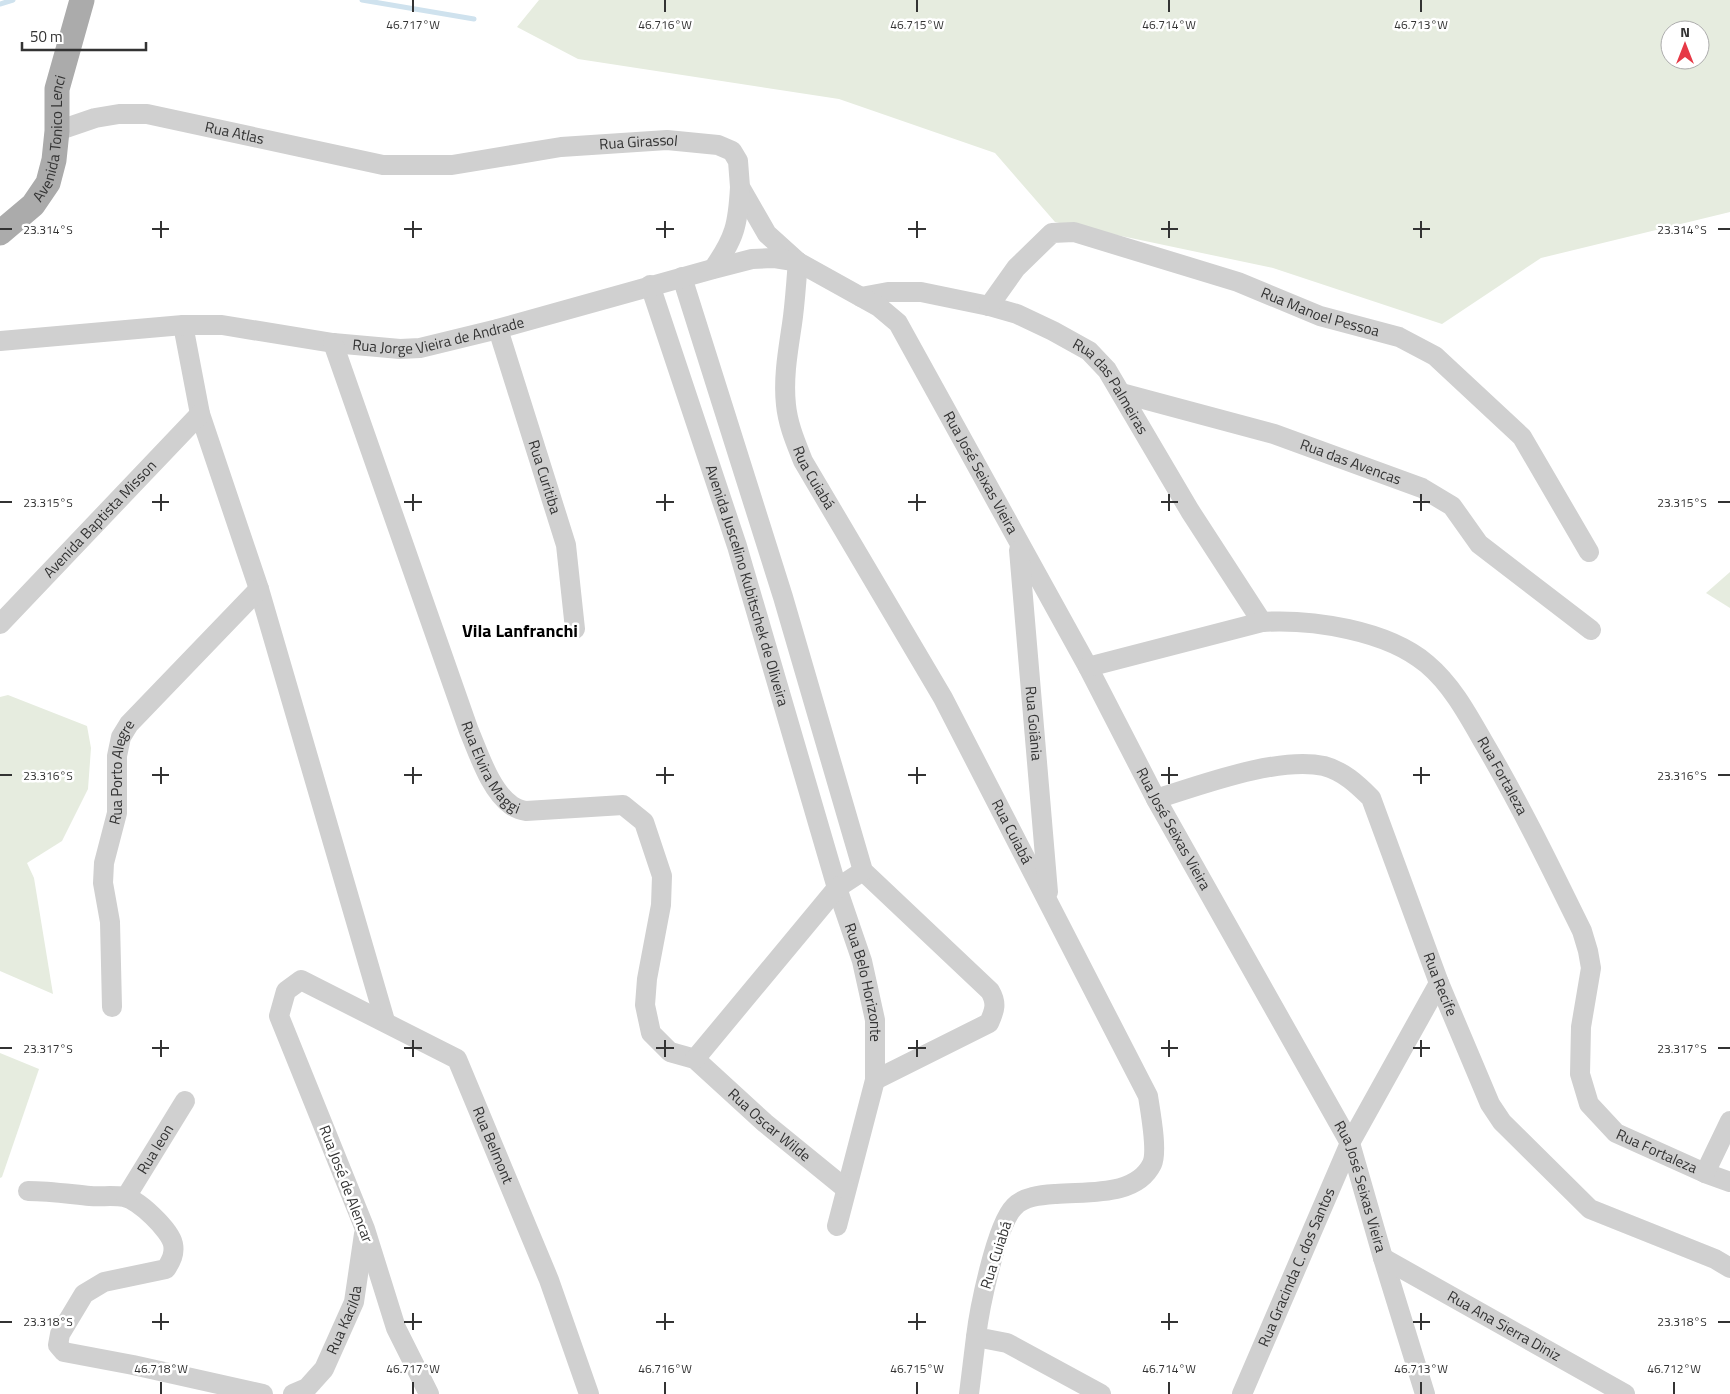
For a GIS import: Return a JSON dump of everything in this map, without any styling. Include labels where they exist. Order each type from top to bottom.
[{"type":"main road","name":"Avenida Tonico Lenci","points":[[0,233],[33,205],[48,183],[54,160],[57,130],[57,89],[82,0]]},
{"type":"street","name":"Rua Atlas","points":[[57,130],[95,118],[119,114],[147,114],[383,165],[413,166]]},
{"type":"street","name":"Rua Girassol","points":[[413,166],[452,165],[560,148],[667,140],[718,145],[732,151],[738,161],[740,187],[767,234],[798,262]]},
{"type":"street","points":[[713,269],[727,250],[733,235],[739,213],[740,187]]},
{"type":"street","name":"Rua Manoel Pessoa","points":[[989,306],[1016,268],[1052,233],[1074,232],[1238,282],[1320,316],[1399,337],[1435,356],[1522,437],[1589,552]]},
{"type":"street","name":"Rua Jorge Vieira de Andrade","points":[[0,341],[183,325],[222,325],[333,343],[400,349],[420,348],[498,329],[650,285],[752,259],[773,258],[798,262],[861,296]]},
{"type":"street","name":"Rua Cuiabá","points":[[798,262],[785,381],[786,407],[792,433],[803,461],[943,698],[1148,1096],[1154,1130],[1153,1162],[1140,1180],[1116,1189],[1034,1195],[1014,1207],[1002,1228],[979,1309],[976,1337]]},
{"type":"street","name":"Avenida Juscelino Kubitschek de Oliveira","points":[[682,277],[764,535],[863,871]]},
{"type":"street","name":"Avenida Juscelino Kubitschek de Oliveira","points":[[650,285],[737,546],[837,888]]},
{"type":"street","name":"Rua das Palmeiras","points":[[861,296],[888,292],[921,292],[989,306],[1017,314],[1088,351],[1108,370],[1190,511],[1262,622]]},
{"type":"street","name":"Rua José Seixas Vieira","points":[[861,296],[898,323],[1088,667],[1156,799],[1350,1143],[1425,1394]]},
{"type":"street","points":[[183,325],[200,414],[259,589],[384,1021]]},
{"type":"street","name":"Rua Curitiba","points":[[498,329],[566,545],[575,628]]},
{"type":"street","name":"Rua Elvira Maggi","points":[[333,343],[469,731],[482,762],[499,794],[512,807],[526,812],[623,805],[644,822],[662,876],[661,905],[644,1005],[648,1024],[651,1033],[670,1052],[695,1059]]},
{"type":"street","name":"Rua das Avencas","points":[[1121,394],[1274,434],[1422,488],[1452,506],[1479,544],[1591,630]]},
{"type":"street","name":"Avenida Baptista Misson","points":[[0,624],[200,414]]},
{"type":"street","points":[[737,546],[764,535]]},
{"type":"street","name":"Rua Goiânia","points":[[1018,543],[1049,902]]},
{"type":"street","name":"Rua Porto Alegre","points":[[112,1007],[110,922],[103,883],[104,863],[117,813],[117,756],[120,738],[129,724],[259,589]]},
{"type":"street","name":"Rua Fortaleza","points":[[1088,667],[1262,622],[1289,620],[1371,635],[1406,649],[1427,664],[1454,695],[1514,794],[1582,931],[1591,968],[1581,1027],[1580,1074],[1589,1104],[1616,1133],[1705,1173],[1730,1182]]},
{"type":"street","name":"Rua Recife","points":[[1156,799],[1209,782],[1260,769],[1296,764],[1324,766],[1350,778],[1371,798],[1438,983],[1490,1104],[1502,1122],[1590,1209],[1715,1259],[1730,1268]]},
{"type":"street","points":[[695,1059],[837,888],[863,871],[990,991],[996,1001],[995,1012],[990,1023],[875,1080]]},
{"type":"street","name":"Rua Belo Horizonte","points":[[837,888],[862,961],[875,1020],[875,1080],[837,1226]]},
{"type":"street","name":"Rua Belmont","points":[[301,980],[457,1059],[549,1280],[589,1394]]},
{"type":"street","name":"Rua José de Alencar","points":[[301,980],[286,991],[279,1016],[365,1230],[396,1328],[429,1394]]},
{"type":"street","name":"Rua Gracinda C. dos Santos","points":[[1242,1394],[1350,1143],[1438,983]]},
{"type":"street","name":"Rua Oscar Wilde","points":[[695,1059],[765,1123],[846,1189]]},
{"type":"street","name":"Rua leon","points":[[126,1197],[185,1101]]},
{"type":"street","name":"Rua Fortaleza","points":[[1705,1173],[1730,1121]]},
{"type":"street","points":[[28,1191],[126,1197],[143,1207],[165,1230],[173,1243],[173,1256],[166,1269],[104,1282],[84,1294],[60,1334],[58,1345],[64,1352],[263,1394]]},
{"type":"street","name":"Rua Kacilda","points":[[293,1394],[307,1388],[324,1369],[354,1302],[365,1230]]},
{"type":"street","name":"Rua Ana Sierra Diniz","points":[[1383,1258],[1624,1394]]},
{"type":"street","points":[[969,1394],[976,1337],[1007,1343],[1101,1394]]},
{"type":"shaded area","points":[[539,0],[1730,0],[1730,212],[1541,258],[1442,324],[1273,268],[1055,222],[995,153],[839,99],[578,59],[517,27]]},
{"type":"shaded area","points":[[1730,572],[1730,608],[1706,593]]},
{"type":"shaded area","points":[[8,695],[87,726],[91,748],[88,789],[62,841],[27,863],[34,878],[53,994],[0,971],[0,697]]},
{"type":"shaded area","points":[[0,1053],[39,1069],[2,1177],[0,1178]]},
{"type":"waterway","points":[[0,4],[13,0]]},
{"type":"waterway","points":[[362,0],[474,19]]},
{"type":"district","name":"Vila Lanfranchi","points":[[520,631]]}]
